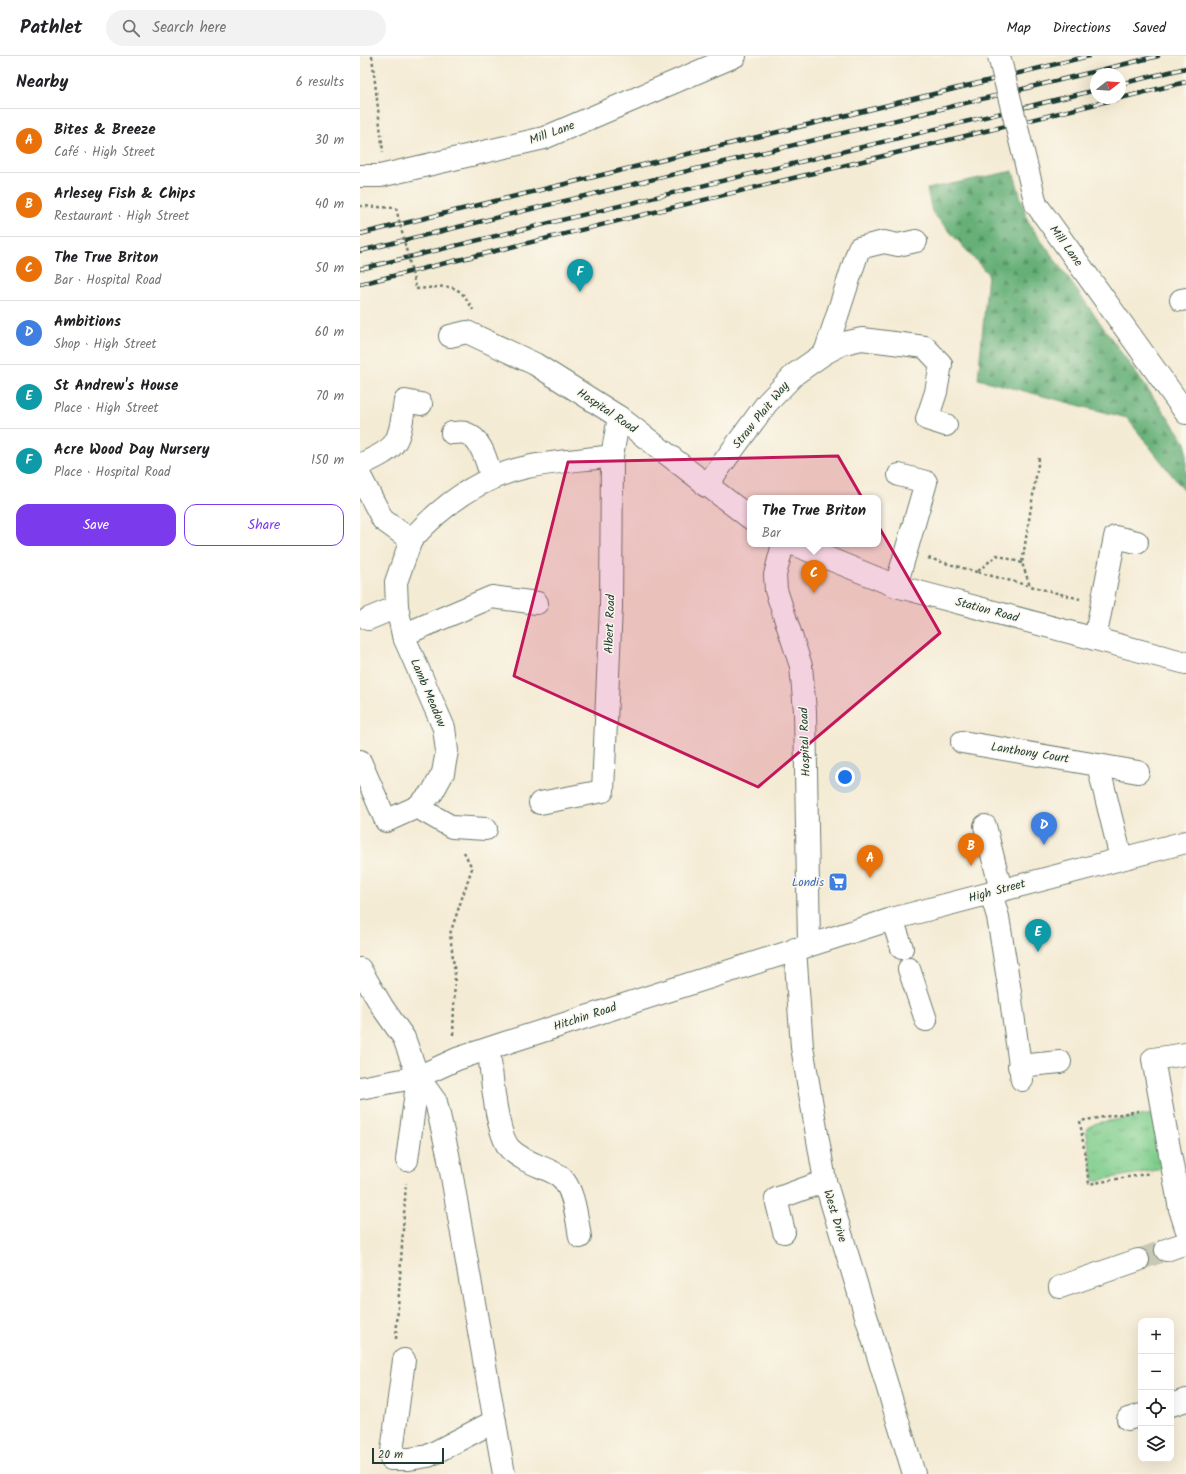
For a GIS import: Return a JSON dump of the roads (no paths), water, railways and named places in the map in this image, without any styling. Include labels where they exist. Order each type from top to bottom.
[{"type":"street","name":"Mill Lane","points":[[370,176],[544,138],[735,56]]},
{"type":"street","name":"Mill Lane","points":[[999,56],[1036,204],[1186,413]]},
{"type":"street","points":[[825,353],[860,248],[884,242],[898,245],[916,241]]},
{"type":"street","name":"Hospital Road","points":[[450,336],[467,332],[535,364],[619,417],[706,486],[747,516]]},
{"type":"street","name":"Straw Plait Way","points":[[706,486],[767,403],[795,374],[825,353],[844,343],[862,339],[925,347],[941,364],[936,392],[927,420],[946,425]]},
{"type":"street","points":[[360,465],[388,452],[397,441],[401,430],[405,401],[421,404]]},
{"type":"street","points":[[612,456],[619,417]]},
{"type":"street","points":[[452,433],[465,433],[474,438],[481,448],[492,478]]},
{"type":"street","name":"Lamb Meadow","points":[[360,760],[386,821],[417,807],[432,793],[443,773],[447,751],[444,728],[403,635],[397,607],[396,582],[411,540],[432,517],[456,497],[492,478],[527,467],[612,456]]},
{"type":"street","name":"Albert Road","points":[[540,803],[603,791],[611,606],[612,456]]},
{"type":"street","points":[[896,586],[926,482],[899,475]]},
{"type":"street","points":[[360,476],[383,520],[411,540]]},
{"type":"street","points":[[1095,639],[1115,537],[1138,542]]},
{"type":"street","name":"Hospital Road","points":[[782,547],[775,575],[776,590],[801,666],[804,711],[802,947]]},
{"type":"street","name":"Station Road","points":[[800,547],[896,586],[1186,663]]},
{"type":"street","points":[[403,635],[492,596],[537,603]]},
{"type":"street","points":[[368,620],[397,607]]},
{"type":"street","name":"Lanthony Court","points":[[962,742],[1138,772]]},
{"type":"street","points":[[1098,765],[1121,858]]},
{"type":"street","points":[[417,807],[452,827],[486,829]]},
{"type":"street","points":[[985,826],[996,891],[998,917],[1010,992],[1020,1073],[1060,1062]]},
{"type":"street","name":"High Street","points":[[802,947],[892,919],[1186,842]]},
{"type":"street","points":[[892,919],[902,948]]},
{"type":"street","name":"Hitchin Road","points":[[360,1088],[418,1077],[457,1060],[489,1049],[802,947]]},
{"type":"street","name":"West Drive","points":[[802,947],[802,1047],[825,1181],[914,1474]]},
{"type":"street","points":[[360,969],[383,1008],[404,1038],[418,1077],[436,1102],[448,1154],[504,1474]]},
{"type":"street","points":[[909,969],[926,1020]]},
{"type":"street","points":[[489,1049],[497,1118],[509,1148],[528,1162],[559,1176],[572,1195],[580,1237]]},
{"type":"street","points":[[1186,1054],[1153,1059],[1173,1169],[1186,1228]]},
{"type":"street","points":[[408,1160],[418,1077]]},
{"type":"street","points":[[784,1232],[776,1199],[825,1181]]},
{"type":"street","points":[[1166,1250],[1186,1243]]},
{"type":"street","points":[[1060,1287],[1138,1260]]},
{"type":"street","points":[[400,1354],[391,1459],[409,1459],[428,1456],[494,1421]]},
{"type":"street","points":[[1174,1404],[1186,1400]]},
{"type":"tunnel","points":[[1138,1260],[1166,1250]]},
{"type":"railway","points":[[360,234],[1089,56]]},
{"type":"railway","points":[[360,251],[1158,56]]},
{"type":"railway","points":[[1126,83],[1186,68]]},
{"type":"railway","points":[[360,284],[1186,82]]},
{"type":"railway","points":[[360,269],[1090,91]]},
{"type":"place","name":"Acre Wood Day Nursery","points":[[580,292]]},
{"type":"place","name":"The True Briton","points":[[814,593]]},
{"type":"place","name":"Ambitions","points":[[1044,845]]},
{"type":"place","name":"Arlesey Fish & Chips","points":[[971,866]]},
{"type":"place","name":"Bites & Breeze","points":[[870,878]]},
{"type":"place","name":"Londis","points":[[838,882]]},
{"type":"place","name":"St Andrew's House","points":[[1038,952]]}]
